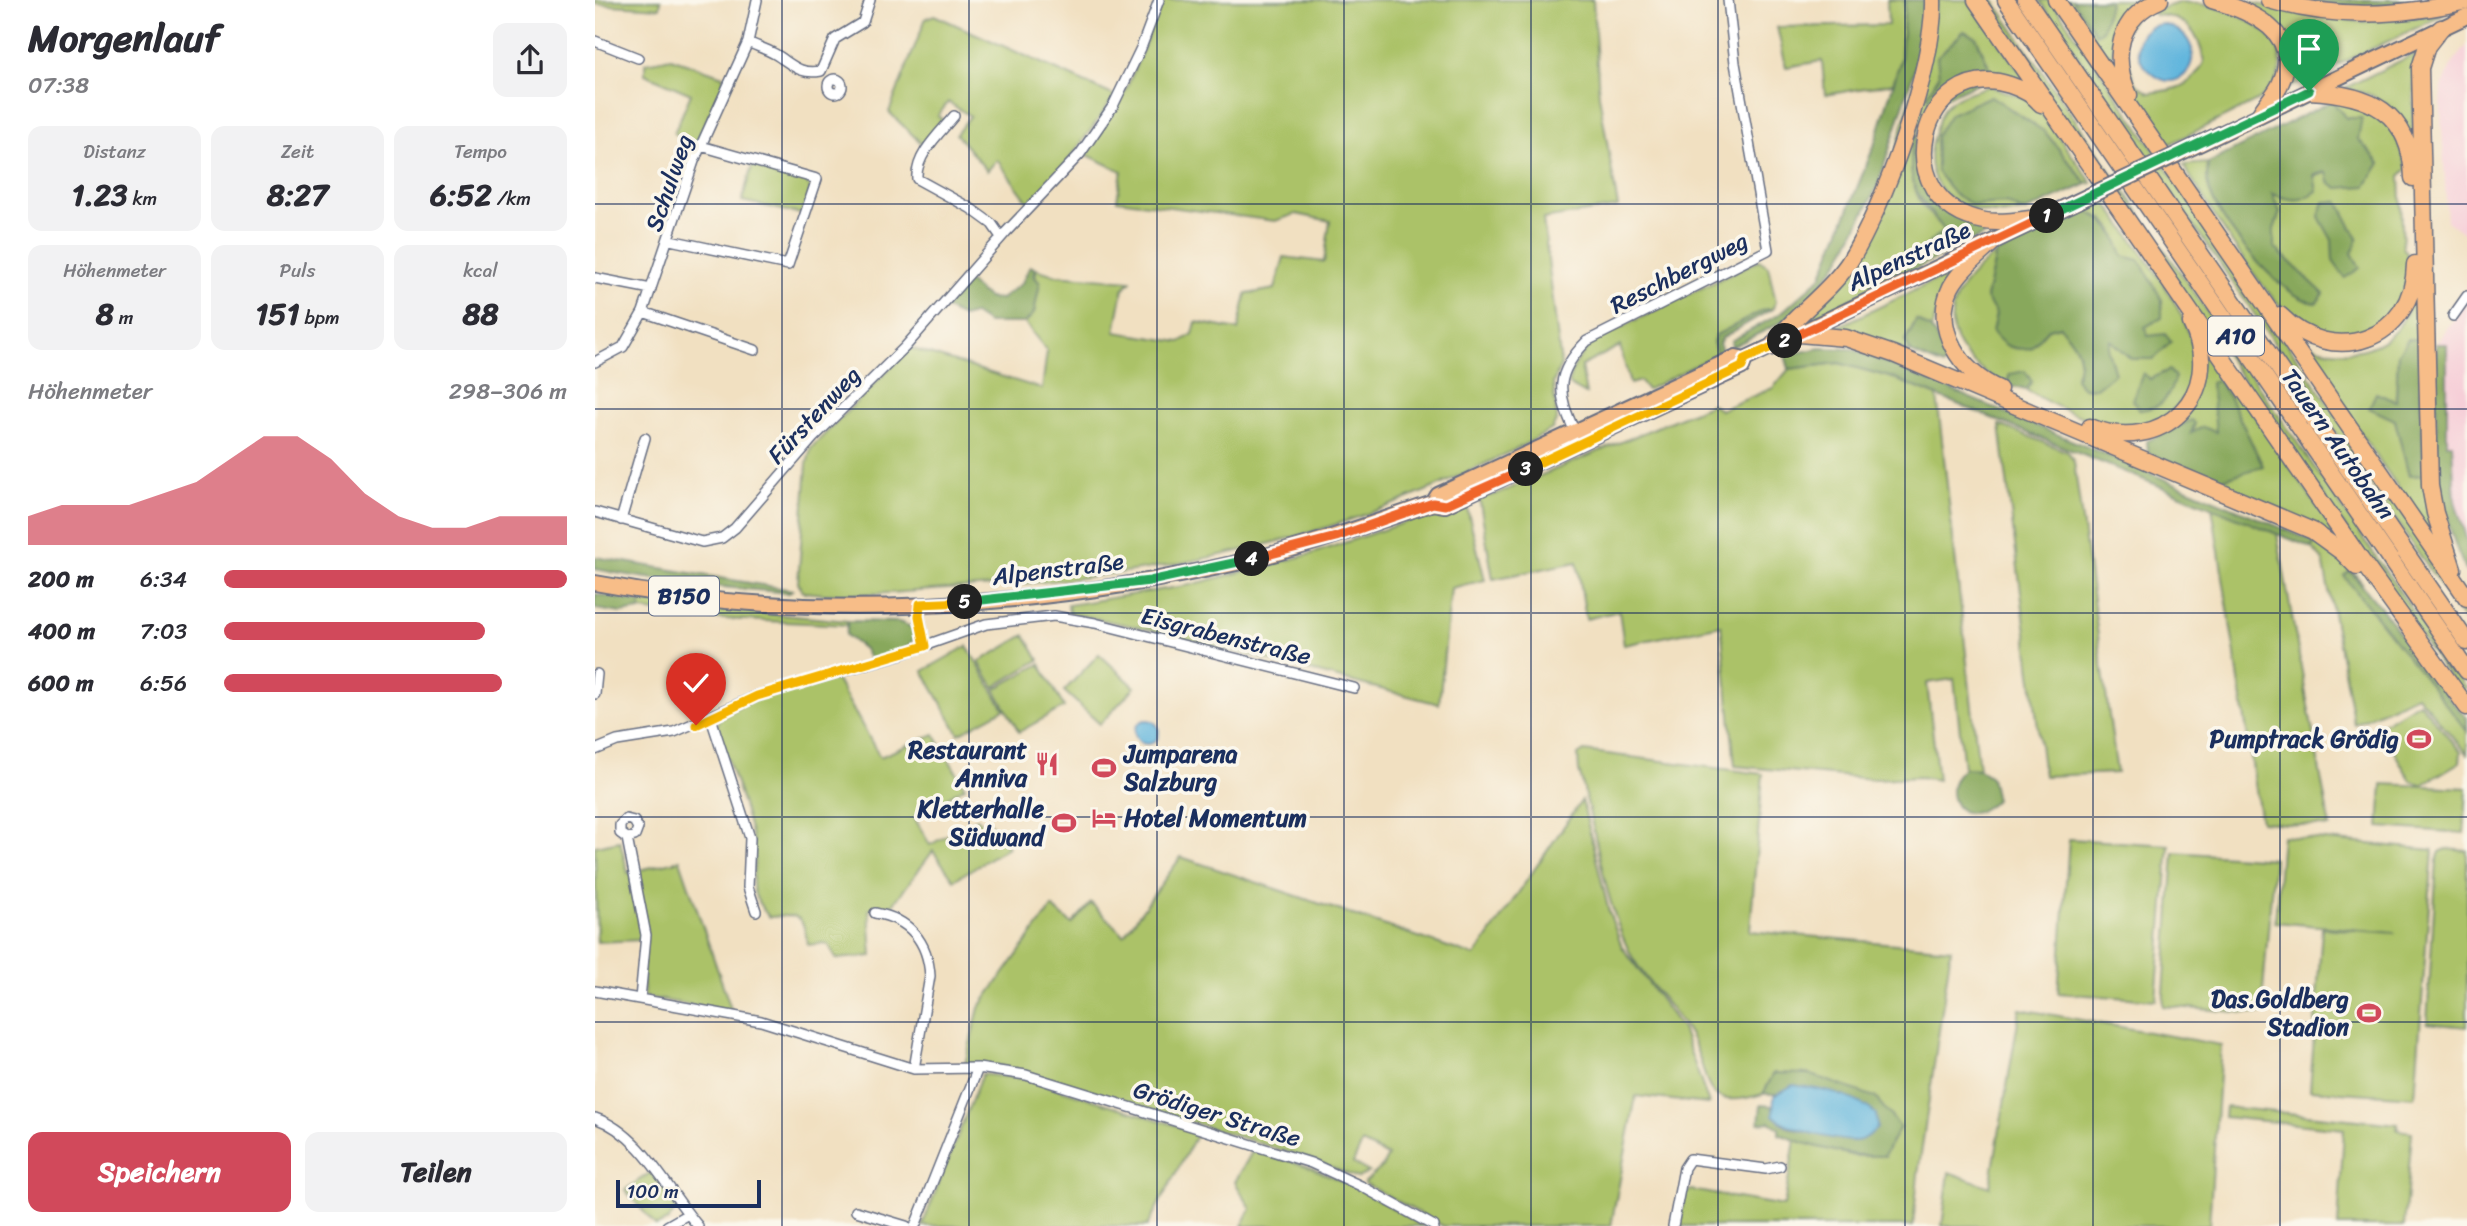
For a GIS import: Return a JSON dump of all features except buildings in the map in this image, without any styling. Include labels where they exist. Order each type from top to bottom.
[{"type":"highway","points":[[1772,347],[1786,326],[1828,290],[1863,238],[1891,169],[1923,74],[1931,39],[1933,0]]},
{"type":"highway","points":[[1976,0],[2377,582],[2467,707]]},
{"type":"highway","name":"Tauern Autobahn","points":[[2006,0],[2467,671]]},
{"type":"highway","name":"Tauern Autobahn","points":[[2026,0],[2467,642]]},
{"type":"highway","points":[[2056,0],[2463,593]]},
{"type":"highway","points":[[2136,118],[2119,67],[2119,43],[2132,19],[2147,6],[2160,0]]},
{"type":"highway","points":[[2212,0],[2268,23],[2284,46],[2284,75],[2260,114]]},
{"type":"highway","points":[[2269,0],[2359,15],[2426,10],[2467,1]]},
{"type":"highway","points":[[2441,28],[2427,46],[2420,68],[2430,486],[2435,513],[2463,593]]},
{"type":"highway","points":[[2044,217],[1987,221],[1958,212],[1938,196],[1926,175],[1922,155],[1925,131],[1936,109],[1955,92],[1976,83],[2000,82],[2024,90],[2063,125]]},
{"type":"highway","points":[[2252,286],[2297,330],[2311,339],[2329,343],[2363,340],[2379,333],[2401,314],[2411,294],[2415,254],[2412,166],[2403,136],[2389,115],[2375,104],[2357,96],[2309,91]]},
{"type":"highway","points":[[1991,243],[1951,288],[1945,315],[1950,342],[1965,366],[1985,383],[2102,432],[2133,435],[2158,429],[2179,416],[2194,394],[2201,369],[2199,342],[2173,286]]},
{"type":"highway","points":[[1799,334],[1869,344],[2291,522],[2328,542],[2363,575],[2377,582]]},
{"type":"main road","points":[[2260,114],[2467,16]]},
{"type":"main road","name":"Alpenstraße","points":[[1433,503],[1438,495],[1736,357],[1745,359],[1772,347],[2260,114]]},
{"type":"main road","name":"Alpenstraße","points":[[595,583],[774,605],[920,604],[994,600],[1150,581],[1336,537],[1433,503],[1445,505],[1742,367],[1745,359]]},
{"type":"street","name":"Schulweg","points":[[595,362],[623,347],[643,312],[701,146],[748,43],[757,0]]},
{"type":"street","points":[[821,71],[835,38],[856,29],[863,22],[870,0]]},
{"type":"street","name":"Fürstenweg","points":[[595,512],[702,542],[722,538],[743,521],[813,439],[905,347],[1001,237],[1067,170],[1093,136],[1128,76],[1159,0]]},
{"type":"street","name":"Reschbergweg","points":[[1575,432],[1560,397],[1563,376],[1570,358],[1587,341],[1768,250],[1735,63],[1728,0]]},
{"type":"street","points":[[595,41],[638,58]]},
{"type":"street","points":[[748,43],[776,54],[791,67],[807,74],[821,71]]},
{"type":"street","points":[[821,71],[830,81]]},
{"type":"street","points":[[954,116],[927,149],[916,170],[917,179],[970,208],[992,224],[1001,237]]},
{"type":"street","points":[[670,240],[788,265],[817,179],[701,146]]},
{"type":"street","points":[[595,278],[652,289]]},
{"type":"street","points":[[2453,316],[2467,296]]},
{"type":"street","points":[[643,312],[755,350]]},
{"type":"street","points":[[621,520],[645,438]]},
{"type":"street","points":[[920,604],[919,616],[925,646]]},
{"type":"street","name":"Eisgrabenstraße","points":[[595,750],[617,741],[674,732],[757,696],[925,646],[986,624],[1054,616],[1139,634],[1354,688]]},
{"type":"street","points":[[595,694],[597,674]]},
{"type":"street","points":[[711,718],[750,838],[748,887],[756,911]]},
{"type":"street","points":[[627,838],[644,911],[646,935],[640,999]]},
{"type":"street","points":[[875,913],[889,916],[909,926],[922,942],[929,960],[930,976],[914,1069]]},
{"type":"street","name":"Grödiger Straße","points":[[595,991],[761,1021],[914,1069],[978,1068],[1027,1075],[1311,1164],[1361,1185],[1434,1226]]},
{"type":"street","points":[[915,1226],[978,1068]]},
{"type":"street","points":[[595,1118],[611,1123],[627,1137],[698,1226]]},
{"type":"street","points":[[1673,1226],[1684,1168],[1690,1159],[1766,1169],[1780,1166]]},
{"type":"street","points":[[856,1211],[906,1226]]},
{"type":"street","points":[[667,1226],[688,1214]]},
{"type":"shaded area","points":[[2467,45],[2467,236],[2447,221],[2441,111],[2442,88],[2451,66]]},
{"type":"shaded area","points":[[2467,300],[2467,541],[2455,501],[2452,444],[2447,444],[2447,344],[2436,344]]},
{"type":"green space","points":[[595,0],[661,0],[660,8],[595,4]]},
{"type":"green space","points":[[1163,0],[1593,0],[1599,95],[1618,207],[1543,219],[1561,365],[1553,383],[1557,419],[1552,429],[1513,451],[1410,498],[1346,521],[1216,556],[1082,578],[1015,585],[875,594],[803,592],[798,583],[807,464],[811,448],[910,348],[1042,389],[1047,351],[1025,323],[1034,313],[1036,269],[1055,275],[1131,281],[1123,289],[1115,332],[1180,342],[1193,334],[1196,322],[1238,330],[1246,294],[1275,289],[1284,257],[1324,262],[1330,221],[1296,214],[1275,221],[1117,200],[1122,171],[1083,153],[1125,92]]},
{"type":"green space","points":[[1887,0],[1905,0],[1901,59],[1893,83],[1825,95],[1822,61],[1786,67],[1777,27],[1888,25]]},
{"type":"green space","points":[[1905,0],[1924,0],[1916,64],[1878,185],[1841,258],[1810,299],[1782,322],[1732,347],[1731,341],[1781,313],[1821,277],[1874,146],[1901,59]]},
{"type":"green space","points":[[1938,0],[1969,0],[2029,84],[1993,76],[1976,37],[1939,76],[1927,95],[1932,104],[1919,127],[1912,151],[1912,175],[1920,201],[1945,230],[1908,263],[1911,271],[1799,324],[1874,228]]},
{"type":"green space","points":[[1981,0],[1993,0],[2466,688],[2459,692]]},
{"type":"green space","points":[[2039,0],[2051,0],[2446,575],[2467,607],[2467,624]]},
{"type":"green space","points":[[2063,0],[2146,0],[2113,49],[2112,69]]},
{"type":"green space","points":[[2072,0],[2110,0],[2102,30],[2096,34]]},
{"type":"green space","points":[[2234,0],[2360,22],[2444,15],[2286,89],[2292,56],[2283,32],[2263,15]]},
{"type":"green space","points":[[2301,0],[2449,0],[2375,8]]},
{"type":"green space","points":[[2181,2],[2201,4],[2245,19],[2263,30],[2276,45],[2281,61],[2276,80],[2259,100],[2166,146],[2132,93],[2125,66],[2129,64],[2135,83],[2149,93],[2182,86],[2194,77],[2204,62],[2199,42],[2183,22],[2155,15],[2153,11]]},
{"type":"green space","points":[[934,15],[1115,96],[1066,164],[1029,203],[997,160],[987,171],[956,134],[970,116],[948,102],[938,116],[944,121],[924,146],[889,112],[926,18]]},
{"type":"green space","points":[[1964,31],[1976,37],[1993,76],[1932,104],[1927,95],[1939,76],[1937,57]]},
{"type":"green space","points":[[2416,53],[2413,140],[2386,103],[2371,95],[2345,88]]},
{"type":"green space","points":[[671,58],[723,76],[723,86],[695,145],[674,133],[691,94],[645,74],[645,63]]},
{"type":"green space","points":[[1989,86],[2032,100],[2092,183],[2087,184],[2045,132],[1936,136],[1937,172],[1973,205],[2006,203],[2024,212],[1984,212],[1951,199],[1939,187],[1932,172],[1930,154],[1939,118],[1943,109],[1954,99]]},
{"type":"green space","points":[[1991,96],[2045,132],[2087,184],[2024,212],[2006,203],[1973,205],[1954,194],[1937,172],[1936,136],[1950,114]]},
{"type":"green space","points":[[2332,101],[2360,102],[2393,128],[2407,169],[2400,176],[2403,248],[2407,252],[2407,262],[2405,284],[2399,304],[2393,313],[2376,326],[2349,336],[2334,338],[2320,335],[2301,325],[2282,307],[2244,260],[2183,165],[2208,163],[2207,182],[2213,200],[2236,236],[2252,256],[2286,288],[2316,303],[2323,294],[2274,247],[2274,229],[2280,212],[2271,193],[2328,172],[2358,139]]},
{"type":"green space","points":[[2332,101],[2346,118],[2362,118],[2358,139],[2380,163],[2366,186],[2338,188],[2329,182],[2327,172],[2314,175],[2317,191],[2305,198],[2290,199],[2272,194],[2280,212],[2274,229],[2274,247],[2324,294],[2316,303],[2286,288],[2252,256],[2236,236],[2213,200],[2207,182],[2208,163]]},
{"type":"green space","points":[[1917,134],[1919,170],[1931,194],[1984,227],[1984,235],[1911,271],[1907,263],[1944,230],[1920,197],[1913,180],[1912,138]]},
{"type":"green space","points":[[752,166],[785,173],[808,183],[809,193],[801,214],[742,201]]},
{"type":"green space","points":[[2105,201],[2171,297],[2188,331],[2193,354],[2193,371],[2189,386],[2171,411],[2153,422],[2132,426],[2088,419],[2066,410],[2026,390],[2032,382],[2010,374],[2006,385],[1983,371],[1967,356],[1956,340],[1952,323],[1954,306],[1961,288],[1996,254],[1986,298],[2030,348],[2048,329],[2060,326],[2071,339],[2079,356],[2075,379],[2108,351],[2110,339],[2148,337],[2113,230],[2105,220],[2086,211]]},
{"type":"green space","points":[[2338,201],[2358,239],[2352,253],[2360,268],[2345,278],[2333,261],[2332,240],[2319,217],[2324,202]]},
{"type":"green space","points":[[2086,211],[2110,228],[2123,256],[2140,260],[2162,300],[2162,318],[2145,327],[2148,336],[2165,334],[2171,342],[2154,359],[2131,359],[2110,340],[2108,351],[2115,373],[2096,388],[2083,388],[2075,379],[2079,356],[2071,339],[2060,326],[2048,329],[2031,348],[2018,349],[2009,346],[1992,331],[1996,314],[1986,298],[1996,254]]},
{"type":"green space","points":[[1759,260],[1768,266],[1776,302],[1772,309],[1766,309],[1713,342],[1717,354],[1647,390],[1640,381],[1630,384],[1620,346],[1581,366],[1586,394],[1568,384],[1580,358],[1601,337]]},
{"type":"green space","points":[[1030,266],[1036,269],[1033,275],[1040,283],[1034,313],[1025,323],[988,323],[974,314],[962,317],[944,308],[967,281],[988,298],[1001,299],[1022,283]]},
{"type":"green space","points":[[1957,270],[1944,292],[1931,329],[1916,320],[1905,341],[1912,353],[1829,331]]},
{"type":"green space","points":[[2419,283],[2419,339],[2398,354],[2395,420],[2409,476],[2424,475],[2444,554],[2297,341],[2302,339],[2324,349],[2349,351],[2385,340],[2398,327]]},
{"type":"green space","points":[[1766,309],[1772,309],[1722,338],[1719,343],[1722,351],[1717,354],[1713,342],[1716,335]]},
{"type":"green space","points":[[1917,320],[1931,329],[1949,359],[1943,366],[1912,353],[1905,342]]},
{"type":"green space","points":[[2408,339],[2419,339],[2424,475],[2409,476],[2395,420],[2369,408],[2376,393],[2396,401],[2398,354]]},
{"type":"green space","points":[[2436,344],[2447,344],[2447,444],[2452,444],[2455,501],[2467,541],[2467,573],[2455,544],[2441,489],[2436,433]]},
{"type":"green space","points":[[1821,348],[1853,349],[2315,542],[2312,548],[1893,378],[1839,363],[1789,369],[1785,355]]},
{"type":"green space","points":[[2211,351],[2335,533],[2333,536],[2214,482],[2262,466],[2211,383],[2217,433],[2190,434],[2177,424],[2205,353]]},
{"type":"green space","points":[[1839,363],[1893,378],[1937,396],[1979,769],[1964,768],[1954,679],[1927,683],[1938,780],[1921,777],[1873,779],[1735,766],[1721,625],[1624,645],[1619,611],[1586,619],[1577,562],[1493,579],[1479,497],[1494,495],[1712,404],[1720,410],[1773,388],[1789,369]]},
{"type":"green space","points":[[2169,370],[2175,377],[2164,401],[2154,407],[2139,410],[2133,400],[2143,373],[2150,379]]},
{"type":"green space","points":[[2025,371],[2032,382],[2026,390],[2006,385],[2010,374]]},
{"type":"green space","points":[[2217,380],[2230,398],[2263,466],[2214,482],[2148,453],[2147,441],[2192,420],[2195,424],[2191,433],[2203,427],[2216,432],[2211,383]]},
{"type":"green space","points":[[2000,425],[2068,452],[2074,462],[2117,773],[2044,776]]},
{"type":"green space","points":[[1462,503],[1467,508],[1485,580],[1451,588],[1439,704],[1151,630],[1069,613],[1068,605],[1190,585],[1311,554]]},
{"type":"green space","points":[[2212,507],[2277,534],[2330,827],[2261,822]]},
{"type":"green space","points":[[2315,542],[2349,567],[2363,584],[2350,571],[2344,576],[2467,731],[2467,754],[2417,695],[2354,724],[2323,560],[2312,548]]},
{"type":"green space","points":[[595,557],[792,590],[789,593],[740,589],[619,574],[595,569]]},
{"type":"green space","points":[[2350,571],[2442,690],[2467,718],[2467,731],[2344,576]]},
{"type":"green space","points":[[595,594],[640,602],[641,610],[621,613],[595,609]]},
{"type":"green space","points":[[640,602],[848,621],[848,625],[703,618],[641,610]]},
{"type":"green space","points":[[848,621],[899,622],[916,629],[915,637],[906,648],[870,660],[864,649],[846,635]]},
{"type":"green space","points":[[1025,635],[1039,660],[994,687],[979,662]]},
{"type":"green space","points":[[967,646],[1004,709],[959,734],[923,671]]},
{"type":"green space","points":[[1099,654],[1135,687],[1100,724],[1064,691]]},
{"type":"green space","points":[[1040,664],[1064,707],[1019,732],[995,689]]},
{"type":"green space","points":[[836,679],[880,757],[934,734],[965,787],[914,817],[930,845],[977,818],[982,823],[989,822],[1008,847],[954,880],[933,851],[888,911],[869,909],[872,956],[836,959],[829,945],[808,945],[804,927],[798,918],[769,917],[755,896],[755,854],[750,828],[717,728],[718,720],[759,698],[806,684]]},
{"type":"green space","name":"Pumptrack Grödig","points":[[2419,702],[2461,752],[2460,762],[2422,785],[2411,781],[2379,726]]},
{"type":"green space","points":[[1584,751],[1763,774],[1750,931],[1951,949],[1918,1174],[1913,1226],[1679,1226],[1685,1194],[1691,1190],[1784,1206],[1795,1140],[1854,1156],[1884,1156],[1774,1073],[1763,1094],[1741,1099],[1726,1099],[1716,1095],[1709,1087],[1697,1049],[1689,1034],[1635,962],[1620,930],[1606,885],[1579,771],[1578,755]]},
{"type":"green space","points":[[1964,768],[1979,769],[1991,777],[1996,800],[1977,812],[1962,811],[1953,799],[1953,783]]},
{"type":"green space","points":[[2382,784],[2467,788],[2464,833],[2379,827]]},
{"type":"green space","points":[[1582,800],[1609,912],[1622,947],[1682,1029],[1709,1104],[1636,1096],[1611,1226],[1443,1226],[1364,1183],[1382,1167],[1388,1156],[1362,1143],[1353,1163],[1369,1172],[1358,1178],[1304,1157],[1098,1093],[1001,1066],[965,1064],[979,1008],[1052,907],[1072,924],[1091,903],[1124,935],[1181,857],[1475,956]]},
{"type":"green space","points":[[2282,836],[2433,850],[2415,1097],[2310,1090],[2322,928],[2396,933],[2275,922]]},
{"type":"green space","points":[[2069,839],[2169,845],[2156,1000],[2058,993]]},
{"type":"green space","points":[[620,841],[628,873],[680,860],[732,1012],[644,997],[642,940],[597,942],[595,846]]},
{"type":"green space","points":[[2446,849],[2467,851],[2467,1027],[2427,1023],[2437,860],[2440,852]]},
{"type":"green space","points":[[2174,852],[2274,859],[2261,1014],[2163,1006]]},
{"type":"green space","points":[[2020,1009],[2221,1045],[2209,1226],[1942,1226],[1949,1172],[1990,1187]]},
{"type":"green space","points":[[1774,1073],[1809,1074],[1875,1097],[1900,1127],[1884,1156],[1857,1155],[1817,1147],[1779,1134],[1779,1128],[1770,1122],[1759,1123],[1761,1105],[1772,1106],[1774,1114],[1784,1125],[1822,1134],[1838,1096],[1793,1085],[1778,1094],[1763,1094]]},
{"type":"green space","points":[[982,1074],[1026,1079],[1198,1132],[1147,1226],[922,1226]]},
{"type":"green space","points":[[2225,1107],[2398,1124],[2397,1130],[2412,1132],[2404,1226],[2338,1226],[2344,1129],[2224,1117]]},
{"type":"green space","points":[[1253,1150],[1307,1166],[1352,1185],[1424,1226],[1242,1226],[1251,1209],[1235,1182]]},
{"type":"green space","points":[[651,1172],[676,1209],[668,1221],[656,1226],[625,1190]]},
{"type":"water","points":[[2162,24],[2179,31],[2189,41],[2192,53],[2191,64],[2185,74],[2176,80],[2165,80],[2153,74],[2140,59],[2138,52],[2143,32]]},
{"type":"water","points":[[1147,720],[1158,727],[1159,732],[1152,743],[1147,744],[1136,737],[1135,732],[1142,721]]},
{"type":"water","points":[[1793,1085],[1826,1091],[1868,1107],[1876,1114],[1877,1128],[1864,1139],[1853,1141],[1822,1136],[1788,1125],[1773,1115],[1774,1096]]},
{"type":"place","name":"Pumptrack Grödig","points":[[2419,739]]},
{"type":"place","name":"Restaurant Anniva","points":[[1047,764]]},
{"type":"place","name":"Jumparena Salzburg","points":[[1104,768]]},
{"type":"place","name":"Hotel Momentum","points":[[1104,818]]},
{"type":"place","name":"Kletterhalle Südwand","points":[[1064,823]]},
{"type":"place","name":"Das.Goldberg Stadion","points":[[2369,1013]]},
{"type":"route","points":[[696,725],[757,696],[925,646],[919,616],[920,604],[994,600],[1150,581],[1243,562],[1336,537],[1433,503],[1445,505],[1742,367],[1745,359],[2309,91]]}]
